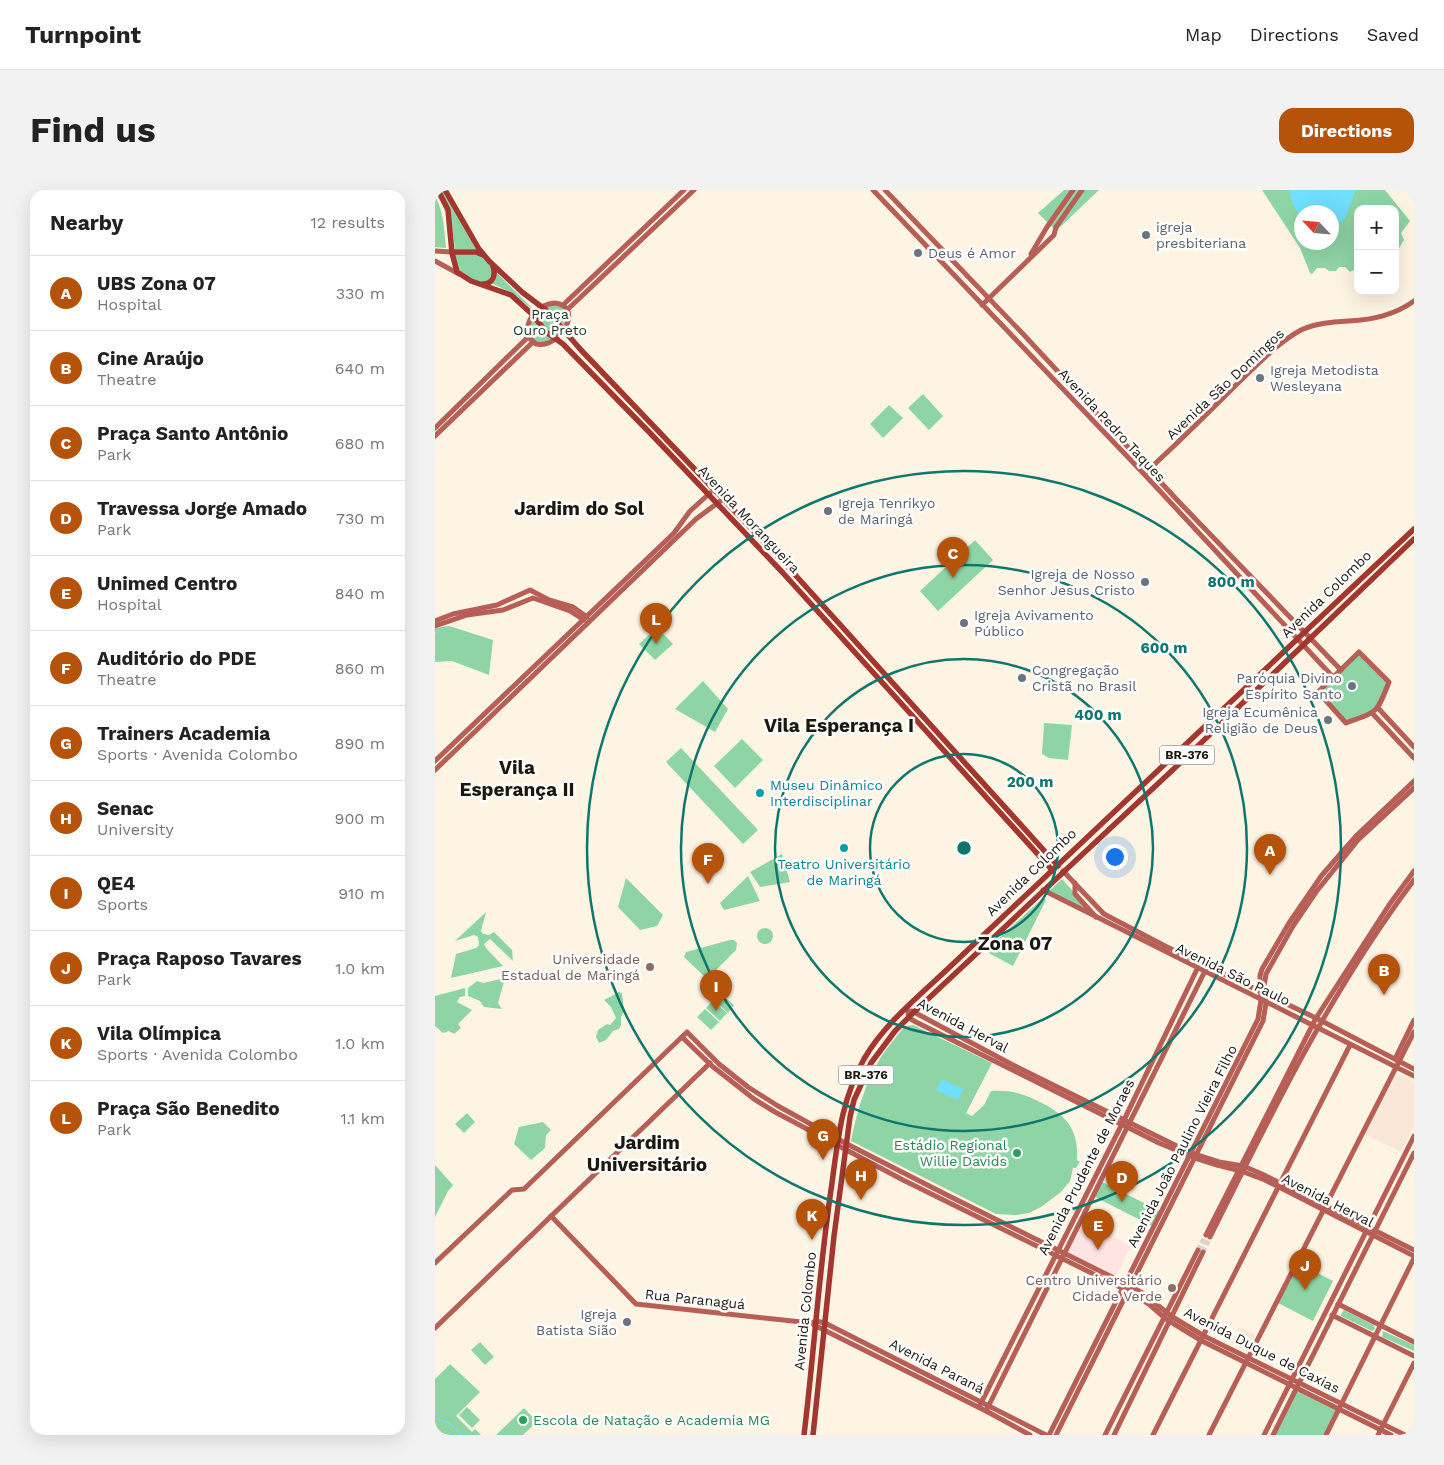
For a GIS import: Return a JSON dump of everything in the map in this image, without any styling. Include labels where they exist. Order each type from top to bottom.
[{"type":"main road","points":[[438,190],[450,218],[452,252],[455,269],[460,275]]},
{"type":"main road","name":"Avenida Morangueira","points":[[445,190],[479,249],[491,263],[557,322],[789,568],[1063,871]]},
{"type":"main road","points":[[563,305],[684,190]]},
{"type":"main road","points":[[567,310],[694,190]]},
{"type":"main road","name":"Avenida Pedro Taques","points":[[873,190],[983,305],[1341,670]]},
{"type":"main road","name":"Avenida Pedro Taques","points":[[885,190],[989,299],[1333,677]]},
{"type":"main road","points":[[1029,259],[1047,227],[1073,190]]},
{"type":"main road","points":[[983,305],[1054,234],[1056,227],[1082,190]]},
{"type":"main road","points":[[435,251],[476,252],[485,256]]},
{"type":"main road","points":[[435,261],[460,275]]},
{"type":"main road","points":[[481,284],[487,284],[493,278],[494,271],[491,263]]},
{"type":"main road","name":"Avenida Morangueira","points":[[460,275],[511,295],[533,315],[546,332],[556,338],[653,434],[717,504],[736,521],[1058,876]]},
{"type":"main road","name":"Avenida São Domingos","points":[[1146,472],[1250,372],[1275,349],[1297,333],[1323,323],[1377,318],[1404,308],[1414,301]]},
{"type":"main road","points":[[551,303],[563,305],[567,310],[568,323],[564,331],[543,345],[533,342],[528,337],[527,326],[533,315],[541,307],[551,303]]},
{"type":"main road","points":[[435,428],[528,337]]},
{"type":"main road","points":[[435,436],[533,342]]},
{"type":"main road","points":[[435,770],[674,533],[693,508],[708,494],[715,491]]},
{"type":"main road","points":[[435,761],[699,516],[723,499]]},
{"type":"main road","points":[[693,508],[694,513],[699,516]]},
{"type":"main road","name":"Avenida Colombo","points":[[805,1435],[814,1324],[837,1142],[845,1104],[865,1059],[889,1026],[907,1007],[1414,529]]},
{"type":"main road","name":"Avenida Colombo","points":[[813,1435],[839,1188],[850,1117],[862,1081],[882,1048],[895,1031],[914,1012],[1414,539]]},
{"type":"main road","points":[[1400,542],[1404,548]]},
{"type":"main road","points":[[649,556],[651,562]]},
{"type":"main road","points":[[435,621],[461,612],[497,605],[531,591],[549,600],[573,608],[587,620]]},
{"type":"main road","points":[[435,626],[467,615],[503,610],[533,598],[570,611],[587,620]]},
{"type":"main road","points":[[1359,652],[1389,682],[1378,708],[1372,713],[1346,722],[1317,692],[1341,670],[1359,652]]},
{"type":"main road","points":[[1378,708],[1414,747]]},
{"type":"main road","points":[[1372,713],[1414,758]]},
{"type":"main road","points":[[1211,720],[1212,731]]},
{"type":"main road","points":[[1152,776],[1151,782],[1153,787]]},
{"type":"main road","points":[[1264,1002],[1263,994],[1266,974],[1286,933],[1333,866],[1407,792],[1414,782]]},
{"type":"main road","points":[[1407,792],[1414,788]]},
{"type":"main road","points":[[1086,837],[1093,843]]},
{"type":"main road","name":"Avenida São Paulo","points":[[1063,871],[1104,914],[1199,966],[1204,973],[1414,1076]]},
{"type":"main road","points":[[1208,1236],[1318,1020],[1389,905],[1414,871]]},
{"type":"main road","points":[[1318,1020],[1414,880]]},
{"type":"main road","points":[[1075,882],[1075,894],[1098,919]]},
{"type":"main road","points":[[1035,886],[1043,890]]},
{"type":"main road","name":"Avenida São Paulo","points":[[1043,890],[1098,919],[1297,1009],[1414,1069]]},
{"type":"main road","points":[[1015,904],[1021,911]]},
{"type":"main road","points":[[957,960],[963,966]]},
{"type":"main road","name":"Avenida Prudente de Moraes","points":[[979,1407],[1199,966]]},
{"type":"main road","name":"Avenida Prudente de Moraes","points":[[987,1408],[1207,967]]},
{"type":"main road","name":"Avenida João Paulino Vieira Filho","points":[[1056,1435],[1258,1020],[1264,1002]]},
{"type":"main road","name":"Avenida Herval","points":[[907,1007],[1011,1064],[1104,1109],[1122,1122]]},
{"type":"main road","name":"Avenida Herval","points":[[907,1007],[909,1018],[1035,1082],[1122,1122],[1159,1143],[1220,1164],[1262,1174],[1301,1198],[1341,1214],[1414,1257]]},
{"type":"main road","points":[[1277,1008],[1297,1009]]},
{"type":"main road","points":[[1209,1435],[1395,1068],[1414,1020]]},
{"type":"main road","points":[[1153,1435],[1348,1044],[1333,1027]]},
{"type":"main road","points":[[435,1263],[512,1190],[525,1189],[687,1032],[711,1062],[777,1106],[837,1142]]},
{"type":"main road","points":[[1397,1060],[1414,1032]]},
{"type":"main road","points":[[947,1037],[956,1034]]},
{"type":"main road","points":[[682,1037],[739,1087],[775,1112],[845,1146]]},
{"type":"main road","points":[[1367,1054],[1377,1050]]},
{"type":"main road","points":[[435,1328],[711,1062]]},
{"type":"main road","points":[[735,1077],[739,1087]]},
{"type":"main road","points":[[1035,1082],[1042,1079]]},
{"type":"main road","points":[[1070,1092],[1075,1101]]},
{"type":"main road","points":[[1095,1111],[1104,1109]]},
{"type":"main road","name":"Avenida Herval","points":[[1128,1125],[1157,1136],[1193,1155]]},
{"type":"main road","points":[[1157,1136],[1159,1143]]},
{"type":"main road","points":[[1264,1435],[1414,1136]]},
{"type":"main road","name":"Avenida Duque de Caxias","points":[[845,1146],[913,1177],[1056,1253]]},
{"type":"main road","name":"Avenida Duque de Caxias","points":[[845,1146],[903,1180],[1144,1294],[1178,1326],[1220,1344],[1246,1359],[1257,1368],[1315,1390],[1357,1418],[1391,1435]]},
{"type":"main road","points":[[1273,1435],[1414,1153]]},
{"type":"main road","points":[[884,1163],[888,1172]]},
{"type":"main road","name":"Avenida Herval","points":[[1242,1168],[1265,1180],[1310,1198],[1347,1222],[1367,1229]]},
{"type":"main road","points":[[1262,1174],[1265,1180]]},
{"type":"main road","points":[[903,1180],[913,1177]]},
{"type":"main road","points":[[831,1187],[839,1188]]},
{"type":"main road","points":[[1301,1198],[1310,1198]]},
{"type":"main road","points":[[828,1207],[837,1208]]},
{"type":"main road","points":[[1341,1214],[1347,1222]]},
{"type":"main road","name":"Rua Paranaguá","points":[[551,1216],[636,1304],[814,1324]]},
{"type":"main road","name":"Avenida Herval","points":[[1374,1233],[1390,1238],[1414,1250]]},
{"type":"main road","points":[[1390,1238],[1395,1246]]},
{"type":"main road","points":[[1105,1435],[1201,1251]]},
{"type":"main road","points":[[1325,1435],[1414,1257]]},
{"type":"main road","name":"Avenida João Paulino Vieira Filho","points":[[1047,1435],[1127,1287]]},
{"type":"main road","name":"Avenida Duque de Caxias","points":[[1127,1287],[1150,1306],[1187,1326],[1228,1354],[1270,1368],[1291,1381]]},
{"type":"main road","points":[[1144,1294],[1150,1306]]},
{"type":"main road","points":[[1338,1304],[1414,1342]]},
{"type":"main road","points":[[1340,1318],[1340,1312],[1346,1308]]},
{"type":"main road","points":[[1332,1315],[1414,1356]]},
{"type":"main road","points":[[1114,1435],[1168,1317]]},
{"type":"main road","name":"Avenida Paraná","points":[[814,1324],[825,1323],[835,1327],[971,1396],[1012,1425],[1030,1435]]},
{"type":"main road","name":"Avenida Paraná","points":[[814,1324],[979,1407],[987,1408],[1047,1435]]},
{"type":"main road","points":[[1178,1326],[1187,1326]]},
{"type":"main road","points":[[832,1334],[835,1327]]},
{"type":"main road","points":[[1220,1344],[1228,1354]]},
{"type":"main road","points":[[888,1362],[899,1360]]},
{"type":"main road","points":[[1381,1430],[1414,1363]]},
{"type":"main road","points":[[1257,1368],[1270,1368]]},
{"type":"main road","points":[[919,1370],[924,1380]]},
{"type":"main road","name":"Avenida Duque de Caxias","points":[[1298,1384],[1321,1400],[1368,1417],[1381,1430],[1402,1434]]},
{"type":"main road","points":[[809,1389],[813,1392],[816,1406]]},
{"type":"main road","points":[[1315,1390],[1321,1400]]},
{"type":"main road","points":[[961,1398],[971,1396]]},
{"type":"main road","points":[[1357,1418],[1368,1417]]},
{"type":"main road","points":[[1012,1425],[1024,1424]]},
{"type":"shaded area","points":[[1395,1073],[1414,1082],[1414,1126],[1401,1152],[1364,1134]]},
{"type":"shaded area","points":[[1081,1221],[1131,1246],[1115,1278],[1064,1253]]},
{"type":"shaded area","points":[[1239,1327],[1255,1334],[1247,1351],[1231,1344],[1233,1338],[1245,1343],[1248,1337],[1237,1331]]},
{"type":"green space","points":[[439,190],[443,190],[476,249],[455,249],[451,218]]},
{"type":"green space","points":[[1064,190],[1099,190],[1056,231],[1038,213]]},
{"type":"green space","points":[[1262,190],[1385,190],[1397,205],[1354,205],[1354,270],[1350,272],[1345,267],[1339,267],[1336,271],[1317,268],[1312,274],[1301,250],[1339,250],[1339,205],[1294,205],[1294,239]]},
{"type":"green space","points":[[435,196],[442,215],[446,248],[435,247]]},
{"type":"green space","points":[[1399,207],[1410,221],[1401,233],[1404,240],[1399,248]]},
{"type":"green space","points":[[452,253],[472,254],[484,259],[494,269],[487,284],[472,280],[455,269]]},
{"type":"green space","points":[[497,273],[533,309],[510,292],[491,283]]},
{"type":"green space","name":"Praça Ouro Preto","points":[[558,303],[568,314],[561,334],[540,345],[527,334],[528,327],[541,307]]},
{"type":"green space","points":[[923,394],[943,416],[929,430],[908,408]]},
{"type":"green space","points":[[889,405],[903,418],[883,438],[870,424]]},
{"type":"green space","points":[[975,540],[993,560],[938,611],[920,591]]},
{"type":"green space","points":[[449,626],[493,640],[489,675],[452,661],[435,662],[435,628]]},
{"type":"green space","points":[[657,627],[673,644],[655,660],[639,644]]},
{"type":"green space","points":[[1359,652],[1389,682],[1378,708],[1346,723],[1318,692]]},
{"type":"green space","points":[[703,681],[728,709],[715,732],[675,709]]},
{"type":"green space","points":[[1044,723],[1072,725],[1068,760],[1049,758],[1042,754]]},
{"type":"green space","points":[[742,739],[763,760],[735,788],[714,766]]},
{"type":"green space","points":[[681,748],[758,830],[743,844],[666,762]]},
{"type":"green space","points":[[782,854],[790,882],[760,887],[750,872]]},
{"type":"green space","points":[[748,876],[760,901],[724,910],[720,903]]},
{"type":"green space","points":[[626,878],[663,915],[657,926],[640,930],[618,907]]},
{"type":"green space","points":[[1062,879],[1098,919],[1047,893]]},
{"type":"green space","points":[[1043,898],[1046,900],[1013,966],[985,951]]},
{"type":"green space","points":[[486,912],[481,931],[483,934],[489,935],[494,932],[512,950],[513,961],[490,939],[484,944],[503,966],[451,978],[456,954],[476,948],[479,945],[478,937],[474,935],[455,941]]},
{"type":"green space","points":[[765,928],[773,936],[765,944],[757,936]]},
{"type":"green space","points":[[734,940],[737,943],[736,950],[707,979],[684,957],[686,952]]},
{"type":"green space","points":[[505,978],[498,1003],[502,1009],[484,1007],[480,1001],[468,996],[468,988],[477,981],[483,983]]},
{"type":"green space","points":[[465,988],[465,996],[460,997],[457,1002],[472,1010],[458,1024],[461,1028],[454,1034],[449,1031],[443,1033],[435,1026],[435,996]]},
{"type":"green space","points":[[619,992],[622,993],[624,1011],[621,1017],[621,1025],[606,1040],[599,1043],[596,1037],[598,1030],[607,1024],[610,1025],[616,1018],[611,1007],[604,1000]]},
{"type":"green space","points":[[720,993],[734,1005],[728,1013],[714,1000]]},
{"type":"green space","points":[[713,1000],[727,1013],[720,1021],[706,1008]]},
{"type":"green space","points":[[705,1009],[719,1022],[711,1030],[697,1017]]},
{"type":"green space","points":[[913,1025],[992,1063],[966,1113],[972,1116],[984,1105],[991,1091],[1005,1091],[1022,1094],[1034,1099],[1064,1118],[1073,1131],[1076,1140],[1077,1160],[1080,1162],[1076,1168],[1073,1168],[1070,1181],[1061,1192],[1041,1207],[1029,1213],[1016,1215],[996,1214],[851,1141],[862,1098],[875,1067],[905,1026]]},
{"type":"green space","points":[[467,1113],[475,1122],[464,1133],[455,1124]]},
{"type":"green space","points":[[543,1122],[551,1130],[546,1135],[545,1148],[531,1160],[514,1144],[519,1127]]},
{"type":"green space","points":[[435,1165],[453,1185],[435,1217]]},
{"type":"green space","points":[[1100,1181],[1162,1212],[1154,1227],[1093,1196]]},
{"type":"green space","points":[[1296,1262],[1333,1281],[1313,1321],[1276,1302]]},
{"type":"green space","points":[[1344,1310],[1374,1325],[1375,1329],[1372,1331],[1341,1316]]},
{"type":"green space","points":[[1383,1331],[1414,1345],[1414,1351],[1382,1337]]},
{"type":"green space","points":[[480,1342],[494,1357],[485,1365],[471,1350]]},
{"type":"green space","points":[[450,1364],[480,1392],[456,1416],[472,1432],[475,1429],[481,1435],[435,1435],[435,1379]]},
{"type":"green space","points":[[1296,1387],[1339,1408],[1326,1435],[1273,1435]]},
{"type":"green space","points":[[467,1407],[480,1420],[472,1428],[459,1415]]},
{"type":"green space","name":"Escola de Natação e Academia MG","points":[[524,1408],[537,1422],[523,1435],[496,1435]]},
{"type":"water","points":[[1289,190],[1356,190],[1345,218],[1339,224],[1339,205],[1293,205]]},
{"type":"water","points":[[942,1079],[963,1089],[958,1100],[936,1090]]},
{"type":"waterway","points":[[435,634],[439,632]]},
{"type":"waterway","points":[[435,1418],[450,1424],[461,1435]]},
{"type":"tunnel","points":[[1198,1250],[1206,1235]]},
{"type":"tunnel","points":[[1203,1252],[1210,1237]]},
{"type":"place","name":"igreja presbiteriana","points":[[1146,235]]},
{"type":"place","name":"Deus é Amor","points":[[918,253]]},
{"type":"place","name":"Igreja Metodista Wesleyana","points":[[1260,378]]},
{"type":"place","name":"Igreja Tenrikyo de Maringá","points":[[828,511]]},
{"type":"place","name":"Praça Santo Antônio","points":[[953,578]]},
{"type":"place","name":"Igreja de Nosso Senhor Jesus Cristo","points":[[1145,582]]},
{"type":"place","name":"Igreja Avivamento Público","points":[[964,623]]},
{"type":"place","name":"Praça São Benedito","points":[[656,644]]},
{"type":"place","name":"Congregação Cristã no Brasil","points":[[1022,678]]},
{"type":"place","name":"Paróquia Divino Espírito Santo","points":[[1352,686]]},
{"type":"place","name":"Igreja Ecumênica Religião de Deus","points":[[1328,720]]},
{"type":"place","name":"Museu Dinâmico Interdisciplinar","points":[[760,793]]},
{"type":"place","name":"Teatro Universitário de Maringá","points":[[844,848]]},
{"type":"place","name":"UBS Zona 07","points":[[1270,875]]},
{"type":"place","name":"Auditório do PDE","points":[[708,884]]},
{"type":"place","name":"Universidade Estadual de Maringá","points":[[650,967]]},
{"type":"place","name":"Cine Araújo","points":[[1384,995]]},
{"type":"place","name":"QE4","points":[[716,1011]]},
{"type":"place","name":"Estádio Regional Willie Davids","points":[[1017,1153]]},
{"type":"place","name":"Trainers Academia","points":[[823,1160]]},
{"type":"place","name":"Senac","points":[[861,1200]]},
{"type":"place","name":"Travessa Jorge Amado","points":[[1122,1202]]},
{"type":"place","name":"Vila Olímpica","points":[[812,1240]]},
{"type":"place","name":"Unimed Centro","points":[[1098,1250]]},
{"type":"place","name":"Centro Universitário Cidade Verde","points":[[1172,1288]]},
{"type":"place","name":"Praça Raposo Tavares","points":[[1305,1290]]},
{"type":"place","name":"Igreja Batista Sião","points":[[627,1322]]},
{"type":"place","name":"Escola de Natação e Academia MG","points":[[523,1420]]},
{"type":"district","name":"Jardim do Sol","points":[[579,508]]},
{"type":"district","name":"Vila Esperança I","points":[[839,725]]},
{"type":"district","name":"Vila Esperança II","points":[[517,778]]},
{"type":"district","name":"Zona 07","points":[[1015,943]]},
{"type":"district","name":"Jardim Universitário","points":[[647,1153]]}]
